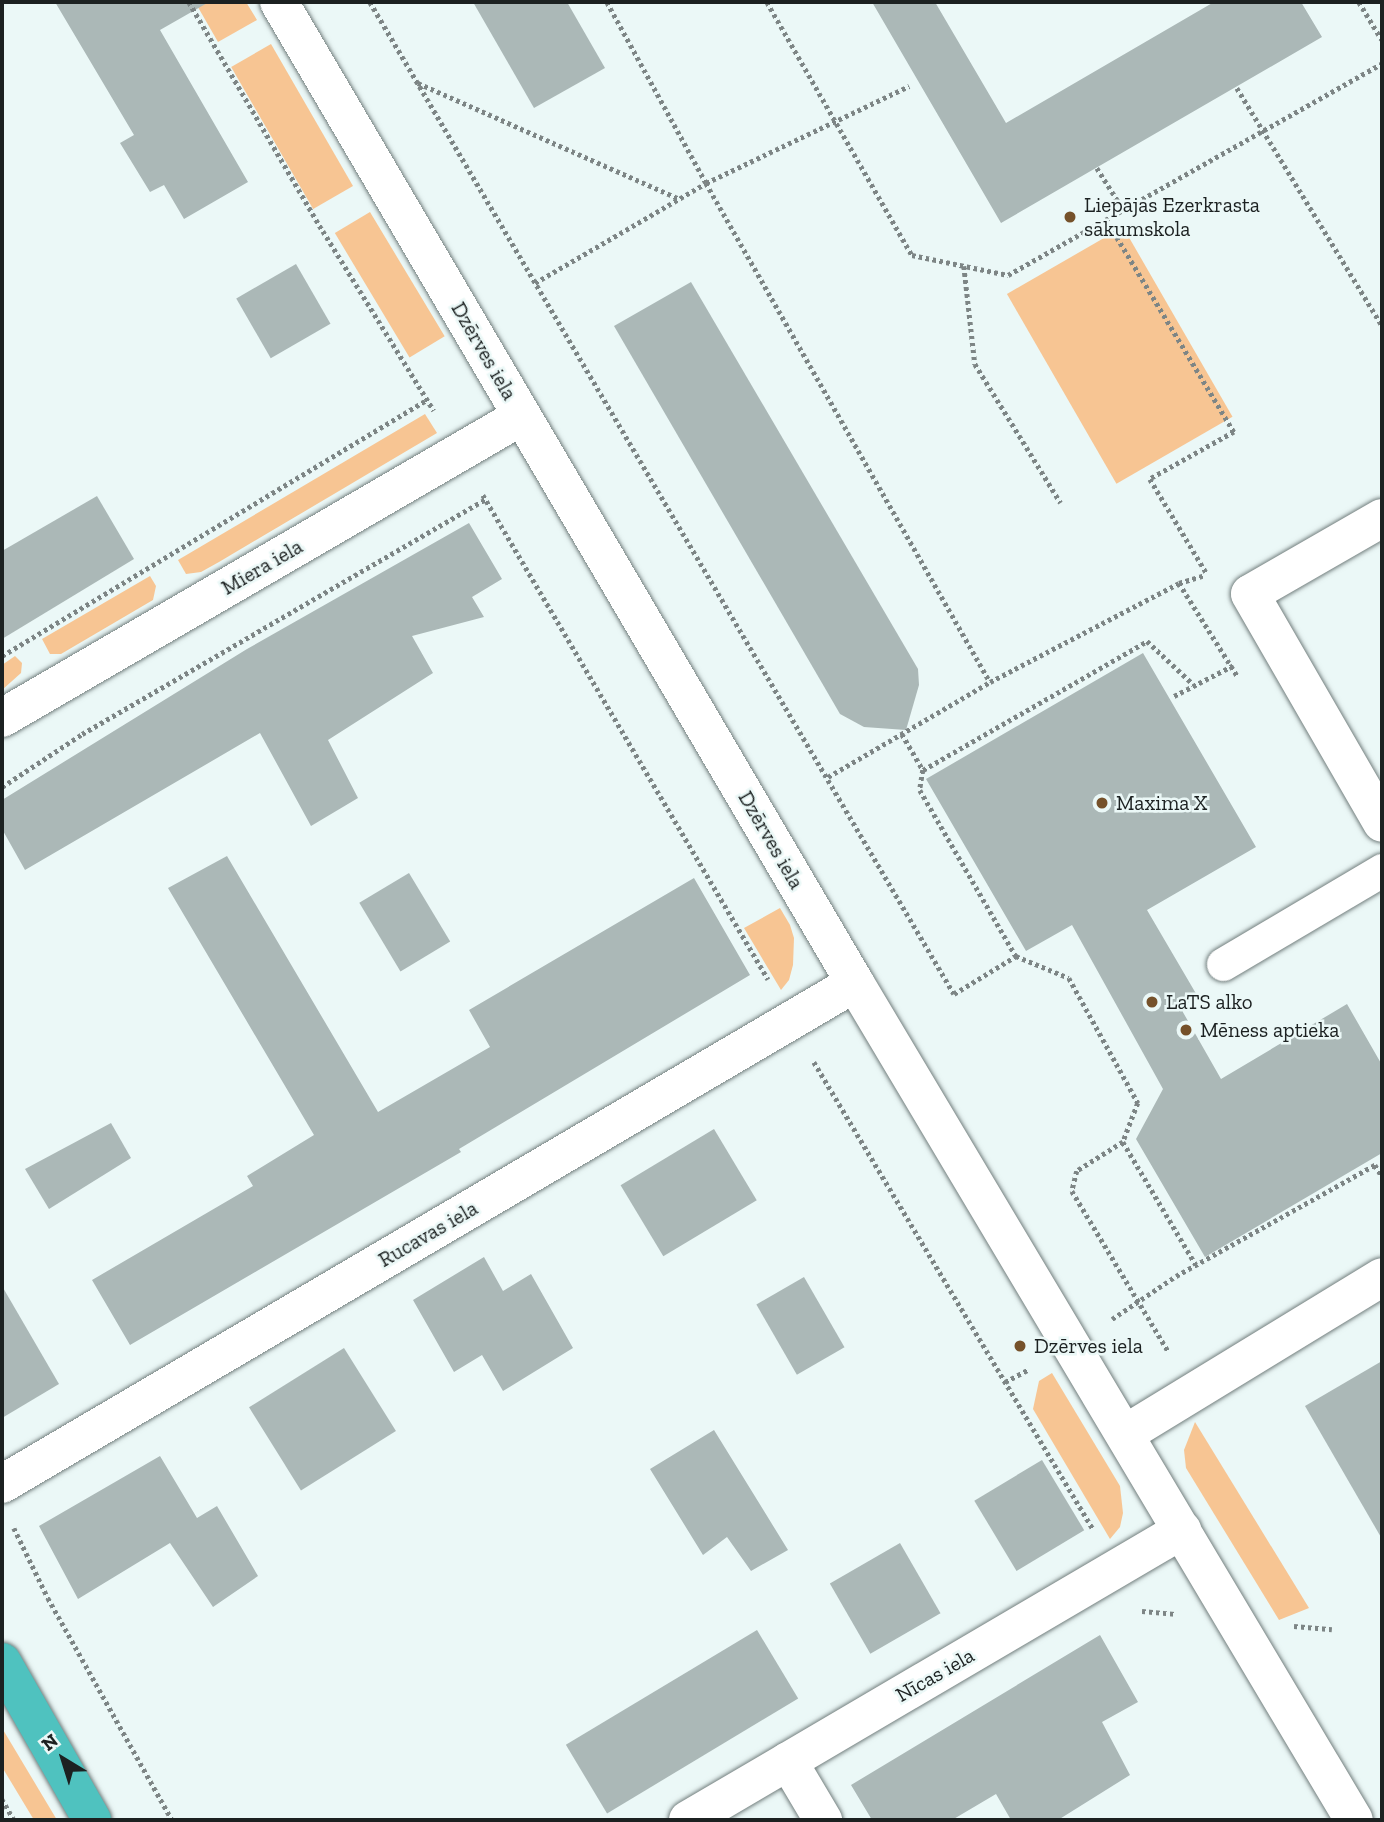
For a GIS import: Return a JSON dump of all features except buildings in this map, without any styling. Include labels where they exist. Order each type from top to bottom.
[{"type":"highway","points":[[2,1662],[92,1820]]},
{"type":"street","name":"Dzērves iela","points":[[279,2],[855,984],[1354,1820]]},
{"type":"street","name":"Miera iela","points":[[2,718],[522,416]]},
{"type":"street","points":[[1382,518],[1250,594],[1382,823]]},
{"type":"street","name":"Rucavas iela","points":[[2,1484],[855,984]]},
{"type":"street","points":[[1125,1434],[1382,1277]]},
{"type":"street","name":"Nīcas iela","points":[[688,1820],[1182,1530]]},
{"type":"street","points":[[788,1761],[823,1820]]},
{"type":"lane","points":[[1223,964],[1382,870]]},
{"type":"path","points":[[189,2],[438,418]]},
{"type":"path","points":[[370,2],[954,994],[1016,956]]},
{"type":"path","points":[[607,2],[706,183],[990,682]]},
{"type":"path","points":[[767,2],[912,255],[1008,275],[1382,63]]},
{"type":"path","points":[[1360,2],[1382,40]]},
{"type":"path","points":[[418,83],[679,198]]},
{"type":"path","points":[[535,283],[706,183],[909,86]]},
{"type":"path","points":[[1237,88],[1266,130],[1382,326]]},
{"type":"path","points":[[1097,168],[1123,209]]},
{"type":"path","points":[[1106,219],[1234,432],[1150,479],[1208,574]]},
{"type":"path","points":[[964,266],[975,364],[1062,503]]},
{"type":"path","points":[[2,656],[426,400]]},
{"type":"path","points":[[480,489],[770,983]]},
{"type":"path","points":[[2,787],[82,734],[485,499]]},
{"type":"path","points":[[828,777],[990,682],[1179,583],[1219,568]]},
{"type":"path","points":[[1174,696],[1276,639]]},
{"type":"path","points":[[922,770],[1146,641],[1194,685]]},
{"type":"path","points":[[902,734],[922,770],[920,790],[1016,956],[1069,978],[1138,1103],[1124,1142],[1077,1171],[1072,1191],[1175,1362]]},
{"type":"path","points":[[814,1062],[1094,1531]]},
{"type":"path","points":[[1124,1142],[1196,1265]]},
{"type":"path","points":[[1110,1321],[1138,1300],[1196,1265],[1375,1165],[1382,1176]]},
{"type":"path","points":[[14,1529],[48,1598],[172,1820]]},
{"type":"path","points":[[1292,1626],[1332,1629]]},
{"type":"path","points":[[2,1799],[14,1820]]},
{"type":"shaded area","points":[[195,2],[246,2],[257,20],[218,42]]},
{"type":"shaded area","points":[[271,44],[353,186],[313,209],[231,67]]},
{"type":"shaded area","points":[[370,212],[445,336],[410,357],[335,233]]},
{"type":"shaded area","points":[[1123,227],[1232,417],[1116,484],[1007,294]]},
{"type":"shaded area","points":[[425,414],[437,433],[219,562],[201,572],[186,574],[178,560]]},
{"type":"shaded area","points":[[150,576],[156,586],[153,600],[61,654],[50,654],[42,639]]},
{"type":"shaded area","points":[[15,656],[22,663],[21,673],[2,690],[2,665]]},
{"type":"shaded area","points":[[780,908],[794,938],[793,965],[789,980],[781,990],[744,928]]},
{"type":"shaded area","points":[[1052,1373],[1120,1486],[1123,1513],[1120,1527],[1110,1539],[1033,1409],[1039,1381]]},
{"type":"shaded area","points":[[1195,1422],[1309,1608],[1279,1620],[1186,1468],[1184,1450]]},
{"type":"shaded area","points":[[2,1728],[57,1820],[34,1820],[2,1767]]},
{"type":"place","name":"Liepājas Ezerkrasta sākumskola","points":[[1070,217]]},
{"type":"place","name":"Maxima X","points":[[1102,803]]},
{"type":"place","name":"LaTS alko","points":[[1152,1002]]},
{"type":"place","name":"Mēness aptieka","points":[[1186,1030]]},
{"type":"place","name":"Dzērves iela","points":[[1020,1346]]}]
